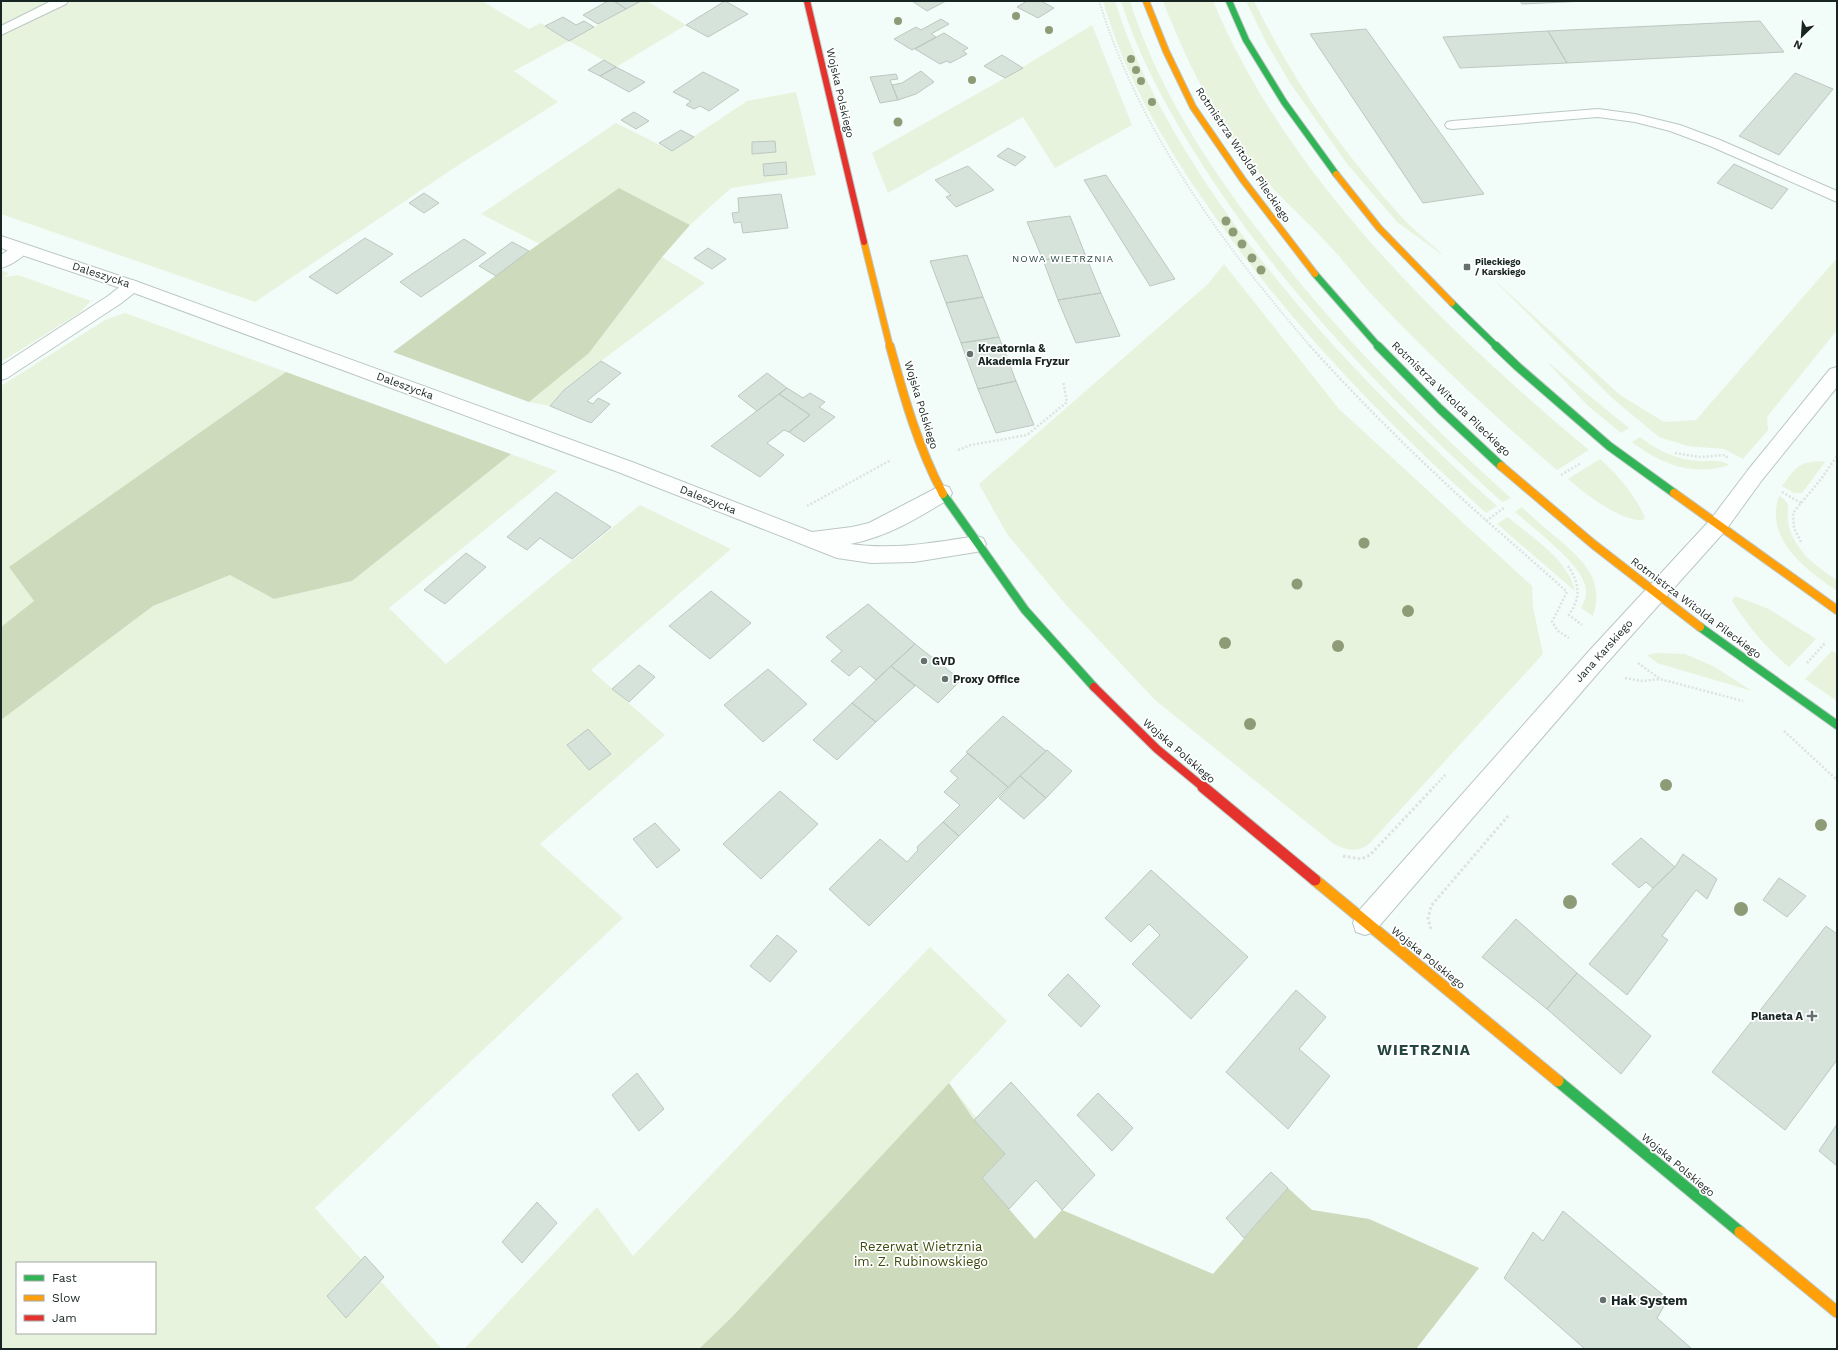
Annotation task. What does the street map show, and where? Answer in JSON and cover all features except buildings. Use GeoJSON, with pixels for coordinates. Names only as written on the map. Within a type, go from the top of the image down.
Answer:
{"type":"FeatureCollection","features":[{"type":"Feature","properties":{"kind":"main road","name":"Wojska Polskiego"},"geometry":{"type":"LineString","coordinates":[[807,1],[886,331],[912,426],[925,458],[942,493],[976,544],[1040,628],[1122,717],[1156,749],[1837,1312]]}},
{"type":"Feature","properties":{"kind":"main road","name":"Rotmistrza Witolda Pileckiego"},"geometry":{"type":"LineString","coordinates":[[1146,1],[1152,18],[1190,101],[1263,209],[1299,256],[1370,337],[1468,435],[1532,493],[1656,594],[1783,688],[1837,725]]}},
{"type":"Feature","properties":{"kind":"main road"},"geometry":{"type":"LineString","coordinates":[[1229,1],[1246,40],[1284,102],[1324,160],[1379,228],[1437,288],[1518,367],[1610,446],[1837,610]]}},
{"type":"Feature","properties":{"kind":"street","name":"Daleszycka"},"geometry":{"type":"LineString","coordinates":[[1,242],[132,286],[625,468],[837,550],[871,555],[914,554],[976,544]]}},
{"type":"Feature","properties":{"kind":"street","name":"Jana Karskiego"},"geometry":{"type":"LineString","coordinates":[[1365,923],[1592,664],[1718,525],[1755,475],[1837,374]]}},
{"type":"Feature","properties":{"kind":"street","name":"Daleszycka"},"geometry":{"type":"LineString","coordinates":[[806,539],[853,535],[859,533],[893,521],[942,493]]}},
{"type":"Feature","properties":{"kind":"lane"},"geometry":{"type":"LineString","coordinates":[[1,31],[61,1]]}},
{"type":"Feature","properties":{"kind":"lane"},"geometry":{"type":"LineString","coordinates":[[1452,125],[1598,113],[1635,118],[1675,128],[1715,143],[1837,197]]}},
{"type":"Feature","properties":{"kind":"lane"},"geometry":{"type":"LineString","coordinates":[[1,263],[21,249]]}},
{"type":"Feature","properties":{"kind":"lane"},"geometry":{"type":"LineString","coordinates":[[1,374],[114,300],[132,286]]}},
{"type":"Feature","properties":{"kind":"path"},"geometry":{"type":"LineString","coordinates":[[1098,1],[1116,52],[1152,127],[1209,217],[1246,268],[1289,322],[1342,380],[1405,445],[1486,521],[1544,570],[1567,592],[1566,598],[1552,622],[1558,631],[1571,640]]}},
{"type":"Feature","properties":{"kind":"path"},"geometry":{"type":"LineString","coordinates":[[952,452],[971,445],[1027,435],[1067,402],[1063,381]]}},
{"type":"Feature","properties":{"kind":"path"},"geometry":{"type":"LineString","coordinates":[[1669,452],[1702,458],[1725,456],[1731,460]]}},
{"type":"Feature","properties":{"kind":"path"},"geometry":{"type":"LineString","coordinates":[[1802,544],[1792,520],[1793,513],[1821,479],[1837,456]]}},
{"type":"Feature","properties":{"kind":"path"},"geometry":{"type":"LineString","coordinates":[[805,507],[896,457]]}},
{"type":"Feature","properties":{"kind":"path"},"geometry":{"type":"LineString","coordinates":[[1560,476],[1585,461]]}},
{"type":"Feature","properties":{"kind":"path"},"geometry":{"type":"LineString","coordinates":[[1779,490],[1801,502]]}},
{"type":"Feature","properties":{"kind":"path"},"geometry":{"type":"LineString","coordinates":[[1486,521],[1504,508],[1510,513]]}},
{"type":"Feature","properties":{"kind":"path"},"geometry":{"type":"LineString","coordinates":[[1567,564],[1575,574],[1579,586],[1579,601],[1569,616],[1588,629]]}},
{"type":"Feature","properties":{"kind":"path"},"geometry":{"type":"LineString","coordinates":[[1805,665],[1825,643]]}},
{"type":"Feature","properties":{"kind":"path"},"geometry":{"type":"LineString","coordinates":[[1632,658],[1660,679],[1750,703]]}},
{"type":"Feature","properties":{"kind":"path"},"geometry":{"type":"LineString","coordinates":[[1624,678],[1642,682],[1660,679]]}},
{"type":"Feature","properties":{"kind":"path"},"geometry":{"type":"LineString","coordinates":[[1784,730],[1837,780]]}},
{"type":"Feature","properties":{"kind":"path"},"geometry":{"type":"LineString","coordinates":[[1337,853],[1353,859],[1361,859],[1370,855],[1447,773]]}},
{"type":"Feature","properties":{"kind":"path"},"geometry":{"type":"LineString","coordinates":[[1433,933],[1428,919],[1431,906],[1511,813]]}},
{"type":"Feature","properties":{"kind":"green space"},"geometry":{"type":"Polygon","coordinates":[[[1,1],[54,1],[1,28],[1,1]]]}},
{"type":"Feature","properties":{"kind":"green space"},"geometry":{"type":"Polygon","coordinates":[[[68,1],[482,1],[529,29],[541,23],[569,41],[514,71],[558,102],[454,168],[255,302],[1,214],[1,34],[68,1]]]}},
{"type":"Feature","properties":{"kind":"green space"},"geometry":{"type":"Polygon","coordinates":[[[641,1],[647,1],[686,25],[616,67],[569,41],[641,1]]]}},
{"type":"Feature","properties":{"kind":"green space"},"geometry":{"type":"Polygon","coordinates":[[[1103,1],[1115,1],[1121,21],[1137,60],[1165,116],[1218,202],[1253,249],[1290,295],[1369,383],[1453,466],[1497,506],[1486,513],[1407,439],[1332,362],[1262,280],[1229,237],[1169,147],[1131,76],[1111,27],[1103,1]]]}},
{"type":"Feature","properties":{"kind":"green space"},"geometry":{"type":"Polygon","coordinates":[[[1121,1],[1130,1],[1141,32],[1168,92],[1201,149],[1238,204],[1287,267],[1316,302],[1410,403],[1511,498],[1502,502],[1417,422],[1336,338],[1261,249],[1227,202],[1173,117],[1144,60],[1121,1]]]}},
{"type":"Feature","properties":{"kind":"green space"},"geometry":{"type":"Polygon","coordinates":[[[1163,1],[1213,1],[1244,66],[1282,129],[1326,189],[1374,246],[1425,301],[1534,403],[1589,450],[1557,470],[1464,387],[1376,299],[1327,243],[1262,177],[1240,149],[1226,129],[1202,88],[1163,1]]]}},
{"type":"Feature","properties":{"kind":"green space"},"geometry":{"type":"Polygon","coordinates":[[[1246,1],[1254,1],[1301,86],[1357,165],[1404,219],[1442,254],[1397,222],[1348,165],[1290,83],[1267,44],[1246,1]]]}},
{"type":"Feature","properties":{"kind":"green space"},"geometry":{"type":"Polygon","coordinates":[[[1092,25],[1132,125],[1055,168],[1023,117],[888,193],[872,153],[1005,78],[1092,25]]]}},
{"type":"Feature","properties":{"kind":"green space"},"geometry":{"type":"Polygon","coordinates":[[[796,92],[816,175],[731,188],[690,225],[619,188],[540,244],[481,214],[616,123],[672,151],[747,101],[796,92]]]}},
{"type":"Feature","properties":{"kind":"green space"},"geometry":{"type":"Polygon","coordinates":[[[619,188],[690,225],[662,257],[589,353],[529,402],[393,352],[529,251],[619,188]]]}},
{"type":"Feature","properties":{"kind":"green space"},"geometry":{"type":"Polygon","coordinates":[[[662,257],[705,283],[564,390],[550,406],[529,402],[589,353],[662,257]]]}},
{"type":"Feature","properties":{"kind":"green space"},"geometry":{"type":"Polygon","coordinates":[[[1837,258],[1837,330],[1767,417],[1768,430],[1743,459],[1724,449],[1688,446],[1659,437],[1612,398],[1490,276],[1620,395],[1664,422],[1696,420],[1837,258]]]}},
{"type":"Feature","properties":{"kind":"green space"},"geometry":{"type":"Polygon","coordinates":[[[1224,264],[1339,409],[1532,586],[1533,607],[1543,654],[1369,844],[1356,850],[1335,845],[1155,700],[1067,606],[1007,534],[979,484],[1208,284],[1224,264]]]}},
{"type":"Feature","properties":{"kind":"green space"},"geometry":{"type":"Polygon","coordinates":[[[1,270],[9,273],[4,277],[18,275],[91,301],[78,314],[1,362],[1,270]]]}},
{"type":"Feature","properties":{"kind":"green space"},"geometry":{"type":"Polygon","coordinates":[[[125,313],[286,372],[10,567],[34,601],[1,627],[1,386],[105,320],[125,313]]]}},
{"type":"Feature","properties":{"kind":"green space"},"geometry":{"type":"Polygon","coordinates":[[[1548,363],[1629,428],[1621,433],[1587,405],[1548,363]]]}},
{"type":"Feature","properties":{"kind":"green space"},"geometry":{"type":"Polygon","coordinates":[[[286,372],[511,454],[352,581],[274,599],[230,575],[153,606],[1,720],[1,627],[34,601],[9,567],[286,372]]]}},
{"type":"Feature","properties":{"kind":"green space"},"geometry":{"type":"Polygon","coordinates":[[[1640,437],[1660,450],[1675,456],[1698,461],[1719,461],[1729,465],[1703,470],[1678,466],[1654,457],[1632,442],[1640,437]]]}},
{"type":"Feature","properties":{"kind":"green space"},"geometry":{"type":"Polygon","coordinates":[[[511,454],[557,471],[389,608],[446,664],[640,505],[731,549],[591,670],[665,735],[540,844],[623,918],[315,1208],[442,1349],[1,1349],[1,720],[153,606],[230,575],[274,599],[352,581],[511,454]]]}},
{"type":"Feature","properties":{"kind":"green space"},"geometry":{"type":"Polygon","coordinates":[[[1600,459],[1614,472],[1631,493],[1645,517],[1643,520],[1624,516],[1603,506],[1568,479],[1600,459]]]}},
{"type":"Feature","properties":{"kind":"green space"},"geometry":{"type":"Polygon","coordinates":[[[1819,461],[1825,462],[1802,493],[1794,493],[1782,486],[1790,475],[1801,465],[1819,461]]]}},
{"type":"Feature","properties":{"kind":"green space"},"geometry":{"type":"Polygon","coordinates":[[[1779,496],[1786,501],[1788,506],[1789,526],[1796,543],[1814,564],[1837,580],[1837,591],[1801,563],[1791,552],[1783,539],[1777,526],[1776,512],[1779,496]]]}},
{"type":"Feature","properties":{"kind":"green space"},"geometry":{"type":"Polygon","coordinates":[[[1522,507],[1567,546],[1583,563],[1589,572],[1594,581],[1596,592],[1596,603],[1593,616],[1581,608],[1585,600],[1586,591],[1581,576],[1565,556],[1515,512],[1522,507]]]}},
{"type":"Feature","properties":{"kind":"green space"},"geometry":{"type":"Polygon","coordinates":[[[1508,517],[1538,541],[1557,559],[1565,569],[1575,591],[1497,524],[1508,517]]]}},
{"type":"Feature","properties":{"kind":"green space"},"geometry":{"type":"Polygon","coordinates":[[[1735,596],[1769,609],[1816,639],[1789,667],[1765,644],[1744,619],[1732,601],[1735,596]]]}},
{"type":"Feature","properties":{"kind":"green space"},"geometry":{"type":"Polygon","coordinates":[[[1832,651],[1837,654],[1837,701],[1805,679],[1832,651]]]}},
{"type":"Feature","properties":{"kind":"green space"},"geometry":{"type":"Polygon","coordinates":[[[1657,653],[1685,654],[1715,667],[1752,691],[1657,663],[1647,655],[1657,653]]]}},
{"type":"Feature","properties":{"kind":"green space"},"geometry":{"type":"Polygon","coordinates":[[[930,947],[1007,1021],[949,1083],[1005,1154],[982,1178],[1035,1239],[1062,1210],[1213,1274],[1288,1188],[1312,1210],[1369,1219],[1479,1268],[1416,1349],[464,1349],[597,1207],[633,1256],[930,947]]]}},
{"type":"Feature","properties":{"kind":"green space","name":"Rezerwat Wietrznia im. Z. Rubinowskiego"},"geometry":{"type":"Polygon","coordinates":[[[949,1083],[974,1120],[1005,1154],[982,1178],[1035,1239],[1062,1210],[1213,1274],[1288,1188],[1312,1210],[1369,1219],[1479,1268],[1416,1349],[699,1349],[732,1317],[949,1083]]]}},
{"type":"Feature","properties":{"kind":"traffic: fast"},"geometry":{"type":"LineString","coordinates":[[1229,1],[1246,40],[1284,102],[1336,174]]}},
{"type":"Feature","properties":{"kind":"traffic: fast"},"geometry":{"type":"LineString","coordinates":[[1315,274],[1369,336],[1440,409],[1501,466]]}},
{"type":"Feature","properties":{"kind":"traffic: fast"},"geometry":{"type":"LineString","coordinates":[[1452,303],[1518,367],[1609,446],[1674,493]]}},
{"type":"Feature","properties":{"kind":"traffic: fast"},"geometry":{"type":"LineString","coordinates":[[943,494],[1025,610],[1094,687]]}},
{"type":"Feature","properties":{"kind":"traffic: fast"},"geometry":{"type":"LineString","coordinates":[[1700,627],[1837,725]]}},
{"type":"Feature","properties":{"kind":"traffic: fast"},"geometry":{"type":"LineString","coordinates":[[1558,1081],[1740,1232]]}},
{"type":"Feature","properties":{"kind":"traffic: slow"},"geometry":{"type":"LineString","coordinates":[[1146,1],[1166,51],[1193,107],[1243,180],[1315,274]]}},
{"type":"Feature","properties":{"kind":"traffic: slow"},"geometry":{"type":"LineString","coordinates":[[1336,174],[1379,228],[1452,303]]}},
{"type":"Feature","properties":{"kind":"traffic: slow"},"geometry":{"type":"LineString","coordinates":[[864,242],[883,320],[910,415],[921,447],[943,494]]}},
{"type":"Feature","properties":{"kind":"traffic: slow"},"geometry":{"type":"LineString","coordinates":[[1501,466],[1593,544],[1700,627]]}},
{"type":"Feature","properties":{"kind":"traffic: slow"},"geometry":{"type":"LineString","coordinates":[[1674,493],[1837,610]]}},
{"type":"Feature","properties":{"kind":"traffic: slow"},"geometry":{"type":"LineString","coordinates":[[1315,880],[1558,1081]]}},
{"type":"Feature","properties":{"kind":"traffic: slow"},"geometry":{"type":"LineString","coordinates":[[1740,1232],[1837,1312]]}},
{"type":"Feature","properties":{"kind":"traffic: jam"},"geometry":{"type":"LineString","coordinates":[[807,1],[864,242]]}},
{"type":"Feature","properties":{"kind":"traffic: jam"},"geometry":{"type":"LineString","coordinates":[[1094,687],[1157,749],[1315,880]]}},
{"type":"Feature","properties":{"kind":"place","name":"Pileckiego / Karskiego"},"geometry":{"type":"Point","coordinates":[1467,267]}},
{"type":"Feature","properties":{"kind":"place","name":"Kreatornia & Akademia Fryzur"},"geometry":{"type":"Point","coordinates":[970,354]}},
{"type":"Feature","properties":{"kind":"place","name":"GVD"},"geometry":{"type":"Point","coordinates":[924,661]}},
{"type":"Feature","properties":{"kind":"place","name":"Proxy Office"},"geometry":{"type":"Point","coordinates":[945,679]}},
{"type":"Feature","properties":{"kind":"place","name":"Planeta A"},"geometry":{"type":"Point","coordinates":[1812,1016]}},
{"type":"Feature","properties":{"kind":"place","name":"Hak System"},"geometry":{"type":"Point","coordinates":[1603,1300]}},
{"type":"Feature","properties":{"kind":"district","name":"NOWA WIETRZNIA"},"geometry":{"type":"Point","coordinates":[1063,258]}},
{"type":"Feature","properties":{"kind":"district","name":"WIETRZNIA"},"geometry":{"type":"Point","coordinates":[1424,1050]}}]}
